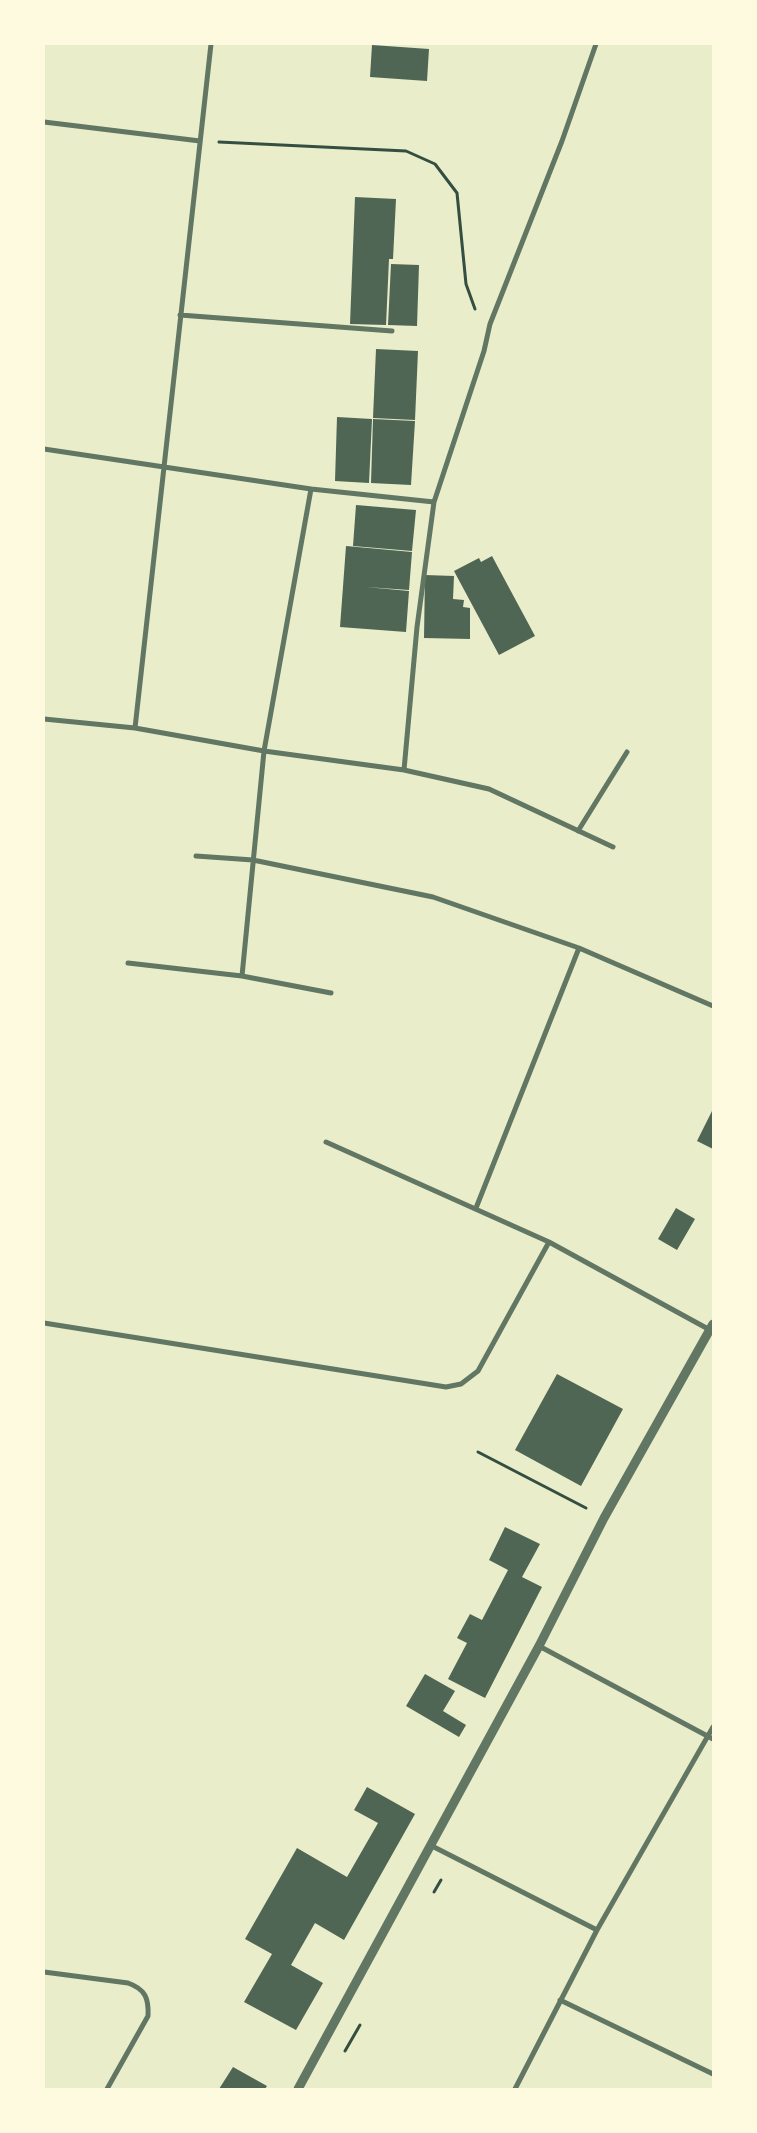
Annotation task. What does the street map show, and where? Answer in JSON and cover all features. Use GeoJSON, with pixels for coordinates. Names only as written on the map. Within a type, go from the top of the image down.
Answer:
{"type":"FeatureCollection","features":[{"type":"Feature","properties":{"kind":"street"},"geometry":{"type":"LineString","coordinates":[[135,728],[211,44]]}},
{"type":"Feature","properties":{"kind":"street"},"geometry":{"type":"LineString","coordinates":[[404,770],[417,627],[434,502],[484,350],[490,324],[562,141],[596,44]]}},
{"type":"Feature","properties":{"kind":"street"},"geometry":{"type":"LineString","coordinates":[[44,122],[200,141]]}},
{"type":"Feature","properties":{"kind":"street"},"geometry":{"type":"LineString","coordinates":[[180,315],[392,331]]}},
{"type":"Feature","properties":{"kind":"street"},"geometry":{"type":"LineString","coordinates":[[44,449],[312,489],[434,502]]}},
{"type":"Feature","properties":{"kind":"street"},"geometry":{"type":"LineString","coordinates":[[242,976],[264,751],[312,489]]}},
{"type":"Feature","properties":{"kind":"street"},"geometry":{"type":"LineString","coordinates":[[44,719],[135,728],[264,751],[404,770],[488,788],[613,847]]}},
{"type":"Feature","properties":{"kind":"street"},"geometry":{"type":"LineString","coordinates":[[578,831],[627,752]]}},
{"type":"Feature","properties":{"kind":"street"},"geometry":{"type":"LineString","coordinates":[[196,856],[253,860],[432,897],[579,948],[713,1006]]}},
{"type":"Feature","properties":{"kind":"street"},"geometry":{"type":"LineString","coordinates":[[476,1208],[579,948]]}},
{"type":"Feature","properties":{"kind":"street"},"geometry":{"type":"LineString","coordinates":[[128,963],[242,976],[331,993]]}},
{"type":"Feature","properties":{"kind":"street"},"geometry":{"type":"LineString","coordinates":[[298,2089],[539,1646],[604,1518],[711,1327],[549,1242],[326,1142]]}},
{"type":"Feature","properties":{"kind":"street"},"geometry":{"type":"LineString","coordinates":[[44,1323],[446,1387],[460,1384],[478,1371],[549,1242]]}},
{"type":"Feature","properties":{"kind":"street"},"geometry":{"type":"LineString","coordinates":[[539,1646],[711,1738]]}},
{"type":"Feature","properties":{"kind":"street"},"geometry":{"type":"LineString","coordinates":[[515,2089],[598,1930],[711,1738],[713,1727]]}},
{"type":"Feature","properties":{"kind":"street"},"geometry":{"type":"LineString","coordinates":[[430,1845],[598,1930]]}},
{"type":"Feature","properties":{"kind":"street"},"geometry":{"type":"LineString","coordinates":[[44,1972],[128,1983],[138,1986],[145,1993],[149,2003],[148,2016],[107,2089]]}},
{"type":"Feature","properties":{"kind":"street"},"geometry":{"type":"LineString","coordinates":[[560,2000],[713,2074]]}},
{"type":"Feature","properties":{"kind":"path"},"geometry":{"type":"LineString","coordinates":[[200,141],[406,151],[435,164],[457,193],[466,284],[475,308],[490,324]]}},
{"type":"Feature","properties":{"kind":"path"},"geometry":{"type":"LineString","coordinates":[[478,1452],[604,1518]]}},
{"type":"Feature","properties":{"kind":"path"},"geometry":{"type":"LineString","coordinates":[[434,1892],[441,1880]]}},
{"type":"Feature","properties":{"kind":"building"},"geometry":{"type":"Polygon","coordinates":[[[372,45],[429,49],[427,81],[370,77],[372,45]]]}},
{"type":"Feature","properties":{"kind":"building"},"geometry":{"type":"Polygon","coordinates":[[[355,197],[396,199],[393,259],[389,259],[386,325],[350,324],[355,197]]]}},
{"type":"Feature","properties":{"kind":"building"},"geometry":{"type":"Polygon","coordinates":[[[391,264],[419,265],[417,326],[388,325],[391,264]]]}},
{"type":"Feature","properties":{"kind":"building"},"geometry":{"type":"Polygon","coordinates":[[[376,349],[418,351],[415,420],[373,418],[376,349]]]}},
{"type":"Feature","properties":{"kind":"building"},"geometry":{"type":"Polygon","coordinates":[[[337,417],[372,419],[369,483],[335,481],[337,417]]]}},
{"type":"Feature","properties":{"kind":"building"},"geometry":{"type":"Polygon","coordinates":[[[373,419],[415,421],[411,485],[371,483],[373,419]]]}},
{"type":"Feature","properties":{"kind":"building"},"geometry":{"type":"Polygon","coordinates":[[[356,505],[416,510],[412,551],[353,546],[356,505]]]}},
{"type":"Feature","properties":{"kind":"building"},"geometry":{"type":"Polygon","coordinates":[[[346,546],[412,552],[409,590],[366,587],[409,591],[406,632],[340,627],[346,546]]]}},
{"type":"Feature","properties":{"kind":"building"},"geometry":{"type":"Polygon","coordinates":[[[492,556],[535,636],[499,655],[454,571],[479,558],[481,562],[492,556]]]}},
{"type":"Feature","properties":{"kind":"building"},"geometry":{"type":"Polygon","coordinates":[[[425,575],[454,576],[453,599],[464,600],[463,607],[470,608],[470,639],[424,638],[425,575]]]}},
{"type":"Feature","properties":{"kind":"building"},"geometry":{"type":"Polygon","coordinates":[[[713,1112],[713,1149],[697,1141],[713,1112]]]}},
{"type":"Feature","properties":{"kind":"building"},"geometry":{"type":"Polygon","coordinates":[[[676,1208],[695,1219],[677,1250],[658,1239],[676,1208]]]}},
{"type":"Feature","properties":{"kind":"building"},"geometry":{"type":"Polygon","coordinates":[[[557,1374],[623,1409],[581,1486],[515,1450],[557,1374]]]}},
{"type":"Feature","properties":{"kind":"building"},"geometry":{"type":"Polygon","coordinates":[[[505,1527],[540,1544],[522,1577],[542,1587],[485,1698],[448,1679],[467,1643],[457,1638],[470,1614],[482,1620],[508,1570],[489,1560],[505,1527]]]}},
{"type":"Feature","properties":{"kind":"building"},"geometry":{"type":"Polygon","coordinates":[[[425,1674],[455,1691],[443,1711],[466,1725],[459,1737],[406,1706],[425,1674]]]}},
{"type":"Feature","properties":{"kind":"building"},"geometry":{"type":"Polygon","coordinates":[[[367,1787],[415,1814],[344,1940],[315,1923],[291,1965],[323,1983],[296,2030],[244,2002],[272,1954],[245,1939],[297,1848],[347,1877],[378,1823],[354,1810],[367,1787]]]}},
{"type":"Feature","properties":{"kind":"building"},"geometry":{"type":"Polygon","coordinates":[[[233,2067],[267,2086],[265,2089],[219,2089],[233,2067]]]}}]}
